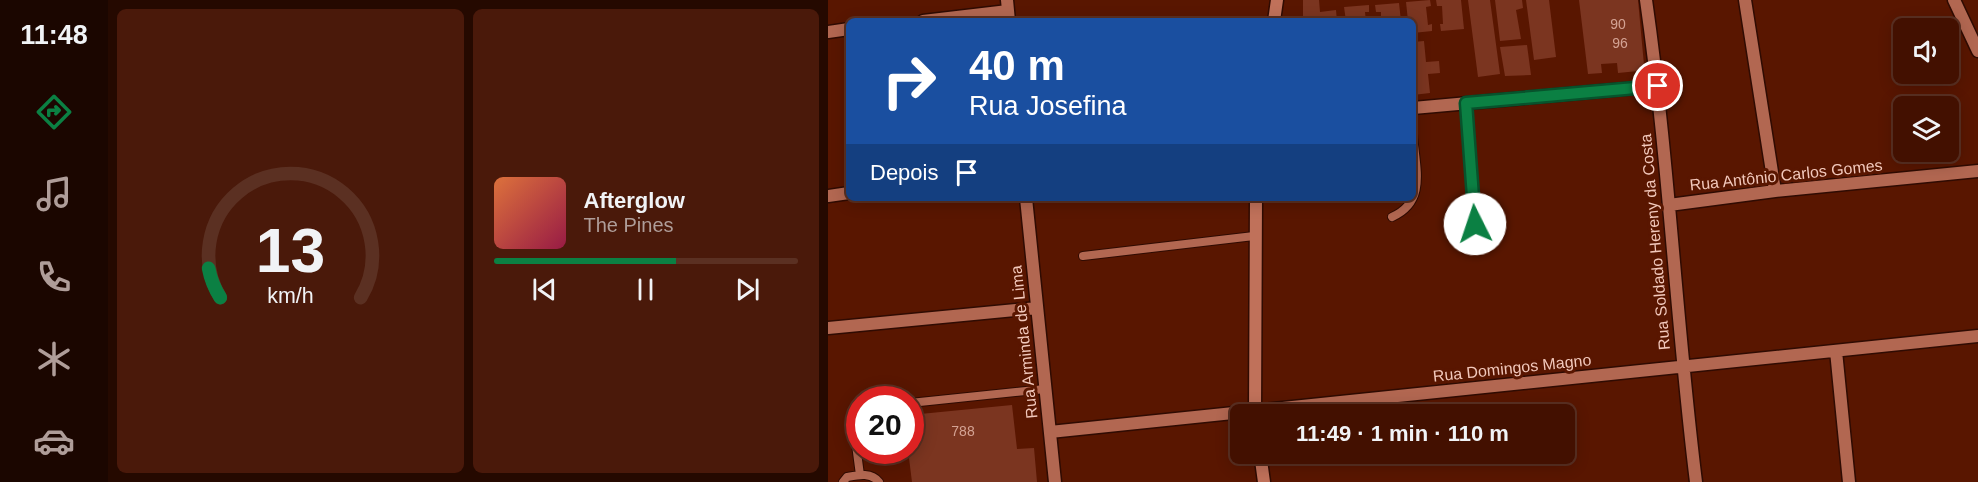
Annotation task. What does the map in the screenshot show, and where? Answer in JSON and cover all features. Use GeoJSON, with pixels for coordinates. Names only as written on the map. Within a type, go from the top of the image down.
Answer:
{"type":"FeatureCollection","features":[{"type":"Feature","properties":{"kind":"main road"},"geometry":{"type":"LineString","coordinates":[[1274,18],[1277,0]]}},
{"type":"Feature","properties":{"kind":"main road"},"geometry":{"type":"LineString","coordinates":[[1255,404],[1256,201]]}},
{"type":"Feature","properties":{"kind":"main road"},"geometry":{"type":"LineString","coordinates":[[1262,464],[1264,482]]}},
{"type":"Feature","properties":{"kind":"street","name":"Rua Soldado Hereny da Costa"},"geometry":{"type":"LineString","coordinates":[[1646,0],[1658,86],[1681,367],[1696,482]]}},
{"type":"Feature","properties":{"kind":"street"},"geometry":{"type":"LineString","coordinates":[[1745,0],[1775,191]]}},
{"type":"Feature","properties":{"kind":"street"},"geometry":{"type":"LineString","coordinates":[[1954,0],[1978,51]]}},
{"type":"Feature","properties":{"kind":"street"},"geometry":{"type":"LineString","coordinates":[[948,18],[1008,11]]}},
{"type":"Feature","properties":{"kind":"street"},"geometry":{"type":"LineString","coordinates":[[828,32],[846,30]]}},
{"type":"Feature","properties":{"kind":"street"},"geometry":{"type":"LineString","coordinates":[[1416,108],[1658,86]]}},
{"type":"Feature","properties":{"kind":"street","name":"Rua Antônio Carlos Gomes"},"geometry":{"type":"LineString","coordinates":[[1669,205],[1775,191],[1978,171]]}},
{"type":"Feature","properties":{"kind":"street"},"geometry":{"type":"LineString","coordinates":[[828,196],[846,193]]}},
{"type":"Feature","properties":{"kind":"street","name":"Rua Arminda de Lima"},"geometry":{"type":"LineString","coordinates":[[1026,201],[1055,482]]}},
{"type":"Feature","properties":{"kind":"street"},"geometry":{"type":"LineString","coordinates":[[828,328],[1037,308]]}},
{"type":"Feature","properties":{"kind":"street","name":"Rua Domingos Magno"},"geometry":{"type":"LineString","coordinates":[[1338,404],[1978,336]]}},
{"type":"Feature","properties":{"kind":"street"},"geometry":{"type":"LineString","coordinates":[[1836,351],[1849,482]]}},
{"type":"Feature","properties":{"kind":"street","name":"Rua Domingos Magno"},"geometry":{"type":"LineString","coordinates":[[1050,432],[1230,415]]}},
{"type":"Feature","properties":{"kind":"lane"},"geometry":{"type":"LineString","coordinates":[[1466,103],[1475,224]]}},
{"type":"Feature","properties":{"kind":"lane"},"geometry":{"type":"LineString","coordinates":[[1392,217],[1412,201]]}},
{"type":"Feature","properties":{"kind":"lane"},"geometry":{"type":"LineString","coordinates":[[1083,256],[1254,236]]}},
{"type":"Feature","properties":{"kind":"lane"},"geometry":{"type":"LineString","coordinates":[[924,402],[1045,389]]}},
{"type":"Feature","properties":{"kind":"lane"},"geometry":{"type":"LineString","coordinates":[[859,464],[860,475]]}},
{"type":"Feature","properties":{"kind":"lane"},"geometry":{"type":"LineString","coordinates":[[843,482],[847,477],[860,475],[871,475],[879,482]]}},
{"type":"Feature","properties":{"kind":"building"},"geometry":{"type":"Polygon","coordinates":[[[1303,0],[1319,0],[1320,12],[1336,10],[1337,18],[1303,18],[1303,0]]]}},
{"type":"Feature","properties":{"kind":"building"},"geometry":{"type":"Polygon","coordinates":[[[1430,0],[1431,6],[1426,7],[1428,25],[1432,24],[1432,31],[1416,33],[1416,18],[1408,18],[1406,2],[1430,0]]]}},
{"type":"Feature","properties":{"kind":"building"},"geometry":{"type":"Polygon","coordinates":[[[1436,0],[1461,0],[1464,29],[1441,31],[1442,6],[1437,6],[1436,0]]]}},
{"type":"Feature","properties":{"kind":"building"},"geometry":{"type":"Polygon","coordinates":[[[1468,0],[1490,0],[1500,74],[1478,77],[1468,0]]]}},
{"type":"Feature","properties":{"kind":"building"},"geometry":{"type":"Polygon","coordinates":[[[1495,0],[1522,0],[1523,8],[1516,10],[1521,39],[1500,41],[1495,0]]]}},
{"type":"Feature","properties":{"kind":"building"},"geometry":{"type":"Polygon","coordinates":[[[1526,0],[1549,0],[1556,57],[1534,60],[1526,0]]]}},
{"type":"Feature","properties":{"kind":"building"},"geometry":{"type":"Polygon","coordinates":[[[1579,0],[1638,0],[1644,65],[1638,71],[1618,73],[1617,63],[1601,64],[1602,73],[1588,74],[1579,0]]]}},
{"type":"Feature","properties":{"kind":"building"},"geometry":{"type":"Polygon","coordinates":[[[1399,3],[1401,18],[1381,18],[1381,12],[1376,12],[1375,5],[1399,3]]]}},
{"type":"Feature","properties":{"kind":"building"},"geometry":{"type":"Polygon","coordinates":[[[1369,5],[1369,12],[1365,12],[1366,18],[1346,18],[1344,7],[1369,5]]]}},
{"type":"Feature","properties":{"kind":"building"},"geometry":{"type":"Polygon","coordinates":[[[1424,41],[1426,62],[1439,61],[1440,73],[1428,74],[1430,93],[1416,95],[1416,42],[1424,41]]]}},
{"type":"Feature","properties":{"kind":"building"},"geometry":{"type":"Polygon","coordinates":[[[1527,45],[1531,75],[1505,76],[1500,47],[1527,45]]]}},
{"type":"Feature","properties":{"kind":"building"},"geometry":{"type":"Polygon","coordinates":[[[1012,405],[1017,449],[1034,448],[1037,482],[912,482],[910,464],[924,464],[924,414],[1012,405]]]}},
{"type":"Feature","properties":{"kind":"route"},"geometry":{"type":"LineString","coordinates":[[1475,224],[1466,103],[1658,86]]}}]}
